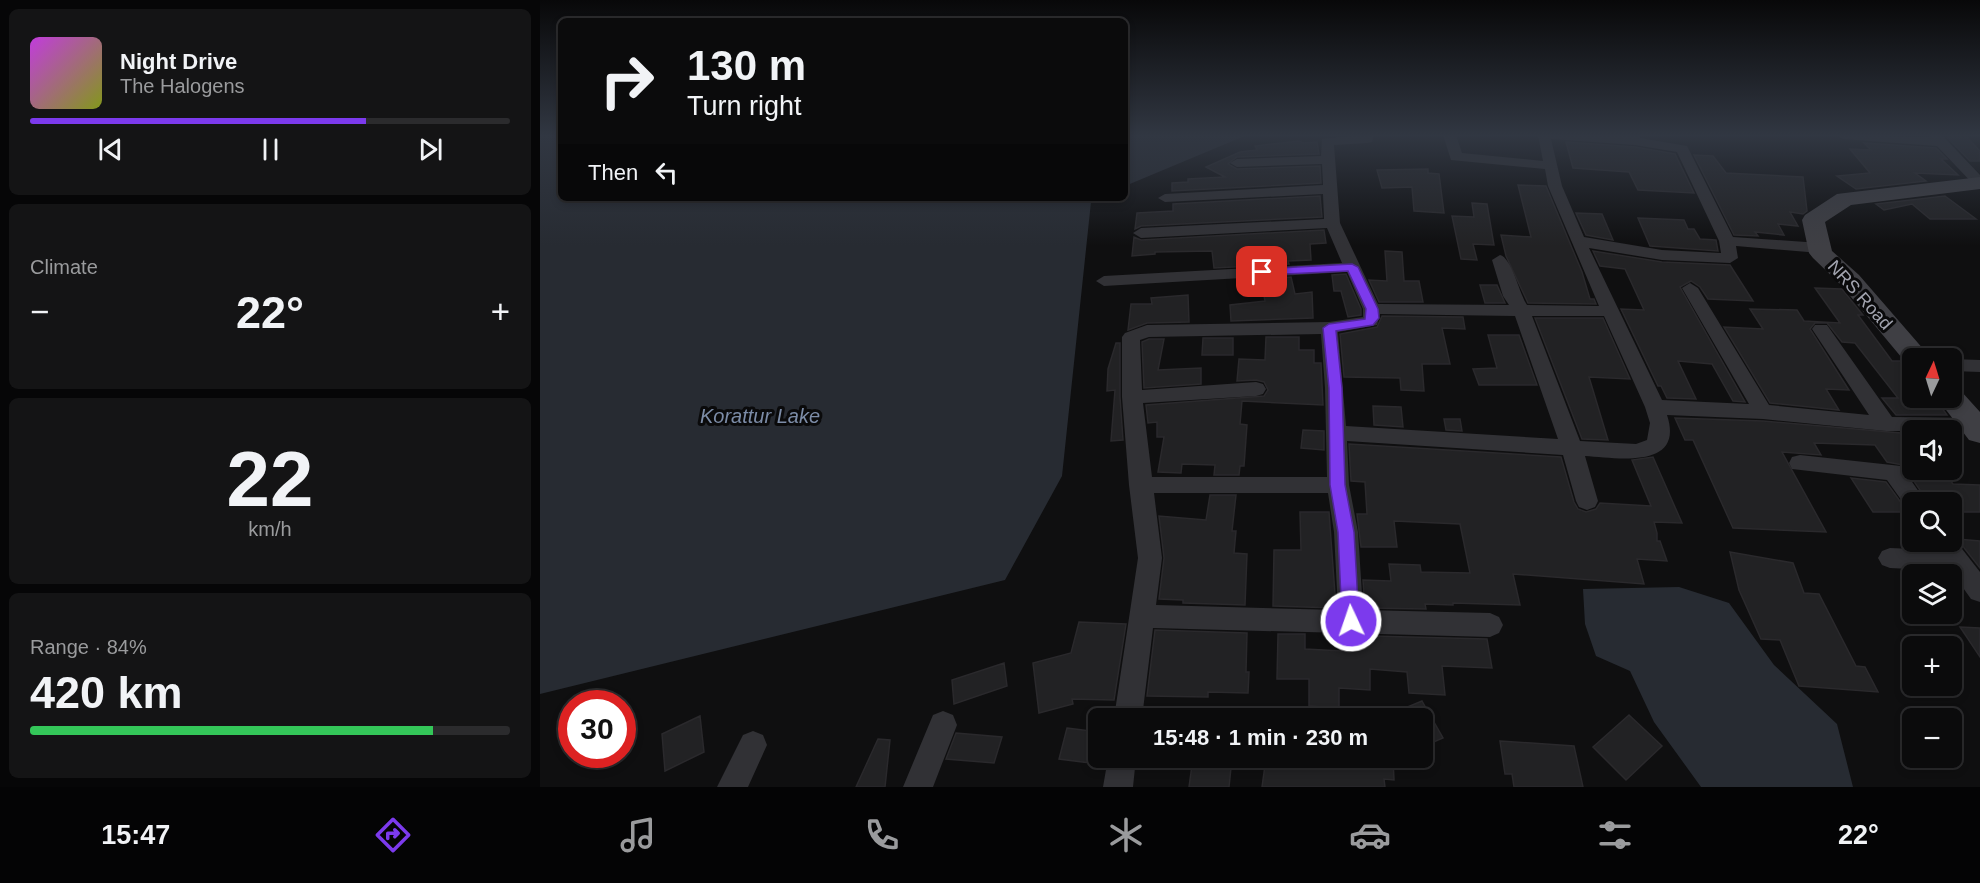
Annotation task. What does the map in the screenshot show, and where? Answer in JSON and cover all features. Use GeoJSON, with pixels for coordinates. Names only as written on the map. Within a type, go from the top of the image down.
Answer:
{"type":"FeatureCollection","features":[{"type":"Feature","properties":{"kind":"street"},"geometry":{"type":"LineString","coordinates":[[1129,708],[1150,558],[1140,485],[1132,397],[1131,337],[1154,331],[1329,328],[1368,322],[1372,318],[1372,309],[1332,223],[1328,172]]}},
{"type":"Feature","properties":{"kind":"street"},"geometry":{"type":"LineString","coordinates":[[1336,433],[1638,452],[1658,444],[1660,423],[1655,407],[1578,241],[1555,186],[1552,172]]}},
{"type":"Feature","properties":{"kind":"street"},"geometry":{"type":"LineString","coordinates":[[1578,241],[1662,255],[1730,258],[1727,242],[1693,172]]}},
{"type":"Feature","properties":{"kind":"street"},"geometry":{"type":"LineString","coordinates":[[1969,172],[1980,183]]}},
{"type":"Feature","properties":{"kind":"street","name":"NRS Road"},"geometry":{"type":"LineString","coordinates":[[1908,348],[1850,280],[1821,253],[1813,220],[1845,199],[1980,183]]}},
{"type":"Feature","properties":{"kind":"street"},"geometry":{"type":"LineString","coordinates":[[1166,198],[1329,189]]}},
{"type":"Feature","properties":{"kind":"street"},"geometry":{"type":"LineString","coordinates":[[1141,233],[1332,223]]}},
{"type":"Feature","properties":{"kind":"street"},"geometry":{"type":"LineString","coordinates":[[1727,242],[1820,248]]}},
{"type":"Feature","properties":{"kind":"street"},"geometry":{"type":"LineString","coordinates":[[1500,260],[1512,296],[1521,309],[1572,448],[1587,501]]}},
{"type":"Feature","properties":{"kind":"street"},"geometry":{"type":"LineString","coordinates":[[1104,280],[1352,267]]}},
{"type":"Feature","properties":{"kind":"street"},"geometry":{"type":"LineString","coordinates":[[1690,288],[1763,412]]}},
{"type":"Feature","properties":{"kind":"street"},"geometry":{"type":"LineString","coordinates":[[1372,309],[1611,311]]}},
{"type":"Feature","properties":{"kind":"street"},"geometry":{"type":"LineString","coordinates":[[1329,328],[1335,388],[1338,485],[1346,532],[1351,621]]}},
{"type":"Feature","properties":{"kind":"street"},"geometry":{"type":"LineString","coordinates":[[1821,329],[1886,424]]}},
{"type":"Feature","properties":{"kind":"street"},"geometry":{"type":"LineString","coordinates":[[1962,365],[1980,366]]}},
{"type":"Feature","properties":{"kind":"street"},"geometry":{"type":"LineString","coordinates":[[1132,397],[1256,389]]}},
{"type":"Feature","properties":{"kind":"street"},"geometry":{"type":"LineString","coordinates":[[1655,407],[1763,412],[1886,424],[1977,428]]}},
{"type":"Feature","properties":{"kind":"street"},"geometry":{"type":"LineString","coordinates":[[1960,408],[1977,428]]}},
{"type":"Feature","properties":{"kind":"street"},"geometry":{"type":"LineString","coordinates":[[1800,463],[1893,472],[1908,492]]}},
{"type":"Feature","properties":{"kind":"street"},"geometry":{"type":"LineString","coordinates":[[1140,485],[1338,485]]}},
{"type":"Feature","properties":{"kind":"street"},"geometry":{"type":"LineString","coordinates":[[1890,558],[1941,552]]}},
{"type":"Feature","properties":{"kind":"street"},"geometry":{"type":"LineString","coordinates":[[1951,552],[1980,591]]}},
{"type":"Feature","properties":{"kind":"street"},"geometry":{"type":"LineString","coordinates":[[1143,616],[1490,625]]}},
{"type":"Feature","properties":{"kind":"street"},"geometry":{"type":"LineString","coordinates":[[918,787],[942,725]]}},
{"type":"Feature","properties":{"kind":"street"},"geometry":{"type":"LineString","coordinates":[[732,787],[753,745]]}},
{"type":"Feature","properties":{"kind":"street"},"geometry":{"type":"LineString","coordinates":[[1118,787],[1121,768]]}},
{"type":"Feature","properties":{"kind":"water","name":"Korattur Lake"},"geometry":{"type":"Polygon","coordinates":[[[540,172],[558,172],[558,201],[1093,201],[1091,202],[1062,476],[1005,580],[540,694],[540,172]]]}},
{"type":"Feature","properties":{"kind":"water"},"geometry":{"type":"Polygon","coordinates":[[[1128,172],[1159,172],[1128,185],[1128,172]]]}},
{"type":"Feature","properties":{"kind":"water"},"geometry":{"type":"Polygon","coordinates":[[[1679,587],[1729,603],[1774,665],[1837,724],[1853,787],[1701,787],[1654,722],[1630,671],[1596,656],[1585,624],[1583,589],[1679,587]]]}},
{"type":"Feature","properties":{"kind":"building"},"geometry":{"type":"Polygon","coordinates":[[[1215,172],[1320,172],[1321,183],[1172,191],[1172,183],[1188,182],[1188,179],[1225,177],[1215,172]]]}},
{"type":"Feature","properties":{"kind":"building"},"geometry":{"type":"Polygon","coordinates":[[[1377,172],[1428,172],[1439,174],[1444,213],[1414,211],[1412,187],[1382,188],[1377,172]]]}},
{"type":"Feature","properties":{"kind":"building"},"geometry":{"type":"Polygon","coordinates":[[[1625,172],[1684,172],[1694,193],[1638,190],[1629,172],[1625,172]]]}},
{"type":"Feature","properties":{"kind":"building"},"geometry":{"type":"Polygon","coordinates":[[[1702,172],[1803,177],[1807,211],[1803,214],[1790,212],[1798,226],[1778,224],[1784,235],[1755,232],[1758,236],[1734,235],[1702,172]]]}},
{"type":"Feature","properties":{"kind":"building"},"geometry":{"type":"Polygon","coordinates":[[[1955,172],[1958,175],[1915,173],[1926,181],[1856,189],[1837,176],[1870,173],[1955,172]]]}},
{"type":"Feature","properties":{"kind":"building"},"geometry":{"type":"Polygon","coordinates":[[[1518,185],[1546,186],[1582,272],[1590,299],[1594,299],[1596,304],[1528,303],[1506,256],[1501,235],[1531,237],[1518,185]]]}},
{"type":"Feature","properties":{"kind":"building"},"geometry":{"type":"Polygon","coordinates":[[[1320,196],[1322,217],[1141,226],[1135,229],[1137,213],[1173,211],[1173,204],[1320,196]]]}},
{"type":"Feature","properties":{"kind":"building"},"geometry":{"type":"Polygon","coordinates":[[[1945,196],[1976,219],[1930,219],[1912,204],[1884,210],[1876,204],[1945,196]]]}},
{"type":"Feature","properties":{"kind":"building"},"geometry":{"type":"Polygon","coordinates":[[[1472,203],[1487,204],[1494,245],[1473,244],[1477,260],[1461,259],[1452,216],[1474,217],[1472,203]]]}},
{"type":"Feature","properties":{"kind":"building"},"geometry":{"type":"Polygon","coordinates":[[[1576,213],[1602,214],[1613,240],[1586,235],[1576,213]]]}},
{"type":"Feature","properties":{"kind":"building"},"geometry":{"type":"Polygon","coordinates":[[[1638,218],[1684,220],[1688,229],[1694,229],[1700,239],[1716,240],[1718,251],[1650,246],[1638,218]]]}},
{"type":"Feature","properties":{"kind":"building"},"geometry":{"type":"Polygon","coordinates":[[[1324,230],[1326,243],[1310,244],[1311,260],[1288,261],[1289,264],[1214,268],[1212,251],[1155,252],[1155,254],[1132,256],[1134,237],[1141,240],[1324,230]]]}},
{"type":"Feature","properties":{"kind":"building"},"geometry":{"type":"Polygon","coordinates":[[[1385,251],[1402,252],[1404,281],[1419,281],[1423,302],[1379,302],[1369,280],[1387,281],[1385,251]]]}},
{"type":"Feature","properties":{"kind":"building"},"geometry":{"type":"Polygon","coordinates":[[[1593,251],[1662,262],[1730,265],[1753,301],[1708,299],[1700,287],[1691,281],[1680,287],[1745,402],[1733,401],[1712,364],[1678,361],[1696,399],[1667,398],[1661,386],[1658,386],[1621,309],[1644,310],[1625,269],[1600,266],[1593,251]]]}},
{"type":"Feature","properties":{"kind":"building"},"geometry":{"type":"Polygon","coordinates":[[[1346,274],[1361,309],[1361,315],[1348,317],[1341,291],[1334,291],[1332,275],[1346,274]]]}},
{"type":"Feature","properties":{"kind":"building"},"geometry":{"type":"Polygon","coordinates":[[[1291,277],[1295,294],[1312,292],[1313,318],[1231,321],[1230,305],[1265,301],[1261,279],[1291,277]]]}},
{"type":"Feature","properties":{"kind":"building"},"geometry":{"type":"Polygon","coordinates":[[[1480,285],[1497,285],[1505,303],[1485,303],[1480,285]]]}},
{"type":"Feature","properties":{"kind":"building"},"geometry":{"type":"Polygon","coordinates":[[[1815,288],[1842,289],[1863,315],[1858,315],[1892,361],[1900,361],[1902,364],[1902,408],[1942,408],[1947,415],[1896,415],[1882,398],[1898,398],[1855,343],[1842,342],[1827,323],[1815,323],[1810,329],[1849,390],[1826,389],[1839,410],[1770,403],[1724,327],[1763,329],[1750,309],[1797,310],[1804,321],[1840,323],[1815,288]]]}},
{"type":"Feature","properties":{"kind":"building"},"geometry":{"type":"Polygon","coordinates":[[[1188,295],[1189,322],[1147,323],[1128,330],[1131,304],[1152,304],[1151,298],[1188,295]]]}},
{"type":"Feature","properties":{"kind":"building"},"geometry":{"type":"Polygon","coordinates":[[[1382,316],[1463,317],[1465,329],[1442,328],[1450,364],[1422,364],[1424,391],[1401,390],[1400,378],[1344,377],[1340,334],[1377,327],[1382,316]]]}},
{"type":"Feature","properties":{"kind":"building"},"geometry":{"type":"Polygon","coordinates":[[[1535,318],[1603,318],[1630,379],[1589,377],[1608,440],[1582,439],[1535,318]]]}},
{"type":"Feature","properties":{"kind":"building"},"geometry":{"type":"Polygon","coordinates":[[[1488,335],[1519,335],[1537,385],[1479,385],[1473,369],[1497,368],[1488,335]]]}},
{"type":"Feature","properties":{"kind":"building"},"geometry":{"type":"Polygon","coordinates":[[[1266,337],[1299,337],[1299,350],[1314,350],[1314,363],[1321,363],[1323,405],[1242,401],[1240,424],[1247,425],[1244,466],[1240,466],[1239,475],[1214,475],[1215,465],[1182,464],[1181,473],[1158,472],[1164,437],[1157,437],[1157,422],[1148,423],[1146,405],[1264,396],[1268,390],[1264,382],[1237,381],[1239,359],[1265,360],[1266,337]]]}},
{"type":"Feature","properties":{"kind":"building"},"geometry":{"type":"Polygon","coordinates":[[[1203,338],[1233,338],[1233,355],[1202,355],[1203,338]]]}},
{"type":"Feature","properties":{"kind":"building"},"geometry":{"type":"Polygon","coordinates":[[[1149,339],[1164,339],[1158,370],[1201,368],[1201,384],[1144,388],[1142,342],[1149,339]]]}},
{"type":"Feature","properties":{"kind":"building"},"geometry":{"type":"Polygon","coordinates":[[[1116,343],[1120,343],[1123,440],[1111,441],[1115,390],[1107,391],[1108,369],[1116,343]]]}},
{"type":"Feature","properties":{"kind":"building"},"geometry":{"type":"Polygon","coordinates":[[[1373,406],[1401,407],[1403,427],[1374,425],[1373,406]]]}},
{"type":"Feature","properties":{"kind":"building"},"geometry":{"type":"Polygon","coordinates":[[[1675,418],[1763,421],[1901,433],[1902,465],[1887,462],[1875,445],[1814,443],[1821,455],[1782,452],[1826,532],[1733,528],[1693,440],[1685,440],[1675,418]]]}},
{"type":"Feature","properties":{"kind":"building"},"geometry":{"type":"Polygon","coordinates":[[[1444,419],[1460,419],[1462,431],[1446,430],[1444,419]]]}},
{"type":"Feature","properties":{"kind":"building"},"geometry":{"type":"Polygon","coordinates":[[[1303,430],[1324,431],[1324,450],[1301,448],[1303,430]]]}},
{"type":"Feature","properties":{"kind":"building"},"geometry":{"type":"Polygon","coordinates":[[[1349,444],[1561,457],[1574,502],[1578,509],[1586,512],[1596,509],[1600,503],[1651,506],[1632,460],[1653,457],[1682,523],[1654,522],[1657,541],[1660,541],[1667,561],[1637,559],[1644,584],[1513,574],[1520,605],[1453,603],[1453,605],[1425,604],[1426,609],[1365,608],[1363,580],[1391,581],[1389,564],[1420,565],[1421,572],[1470,573],[1460,524],[1394,521],[1397,547],[1361,547],[1357,514],[1367,514],[1365,482],[1351,481],[1349,444]]]}},
{"type":"Feature","properties":{"kind":"building"},"geometry":{"type":"Polygon","coordinates":[[[1851,478],[1886,482],[1902,504],[1902,512],[1873,512],[1851,478]]]}},
{"type":"Feature","properties":{"kind":"building"},"geometry":{"type":"Polygon","coordinates":[[[1913,480],[1950,480],[1953,484],[1980,485],[1980,512],[1962,512],[1962,492],[1921,492],[1913,480]]]}},
{"type":"Feature","properties":{"kind":"building"},"geometry":{"type":"Polygon","coordinates":[[[1210,495],[1236,495],[1232,531],[1236,531],[1234,553],[1247,554],[1245,605],[1183,603],[1183,600],[1159,599],[1164,558],[1159,516],[1206,520],[1210,495]]]}},
{"type":"Feature","properties":{"kind":"building"},"geometry":{"type":"Polygon","coordinates":[[[1300,512],[1329,512],[1336,608],[1273,606],[1274,550],[1301,550],[1300,512]]]}},
{"type":"Feature","properties":{"kind":"building"},"geometry":{"type":"Polygon","coordinates":[[[1962,539],[1980,541],[1980,568],[1962,545],[1962,539]]]}},
{"type":"Feature","properties":{"kind":"building"},"geometry":{"type":"Polygon","coordinates":[[[1730,552],[1793,563],[1804,593],[1819,594],[1856,666],[1865,667],[1878,692],[1799,686],[1780,640],[1761,639],[1739,590],[1730,552]]]}},
{"type":"Feature","properties":{"kind":"building"},"geometry":{"type":"Polygon","coordinates":[[[1079,622],[1126,624],[1114,700],[1072,699],[1073,704],[1039,713],[1033,663],[1071,653],[1079,622]]]}},
{"type":"Feature","properties":{"kind":"building"},"geometry":{"type":"Polygon","coordinates":[[[1960,627],[1980,628],[1980,657],[1960,627]]]}},
{"type":"Feature","properties":{"kind":"building"},"geometry":{"type":"Polygon","coordinates":[[[1155,630],[1247,633],[1248,693],[1208,692],[1208,697],[1147,696],[1155,630]]]}},
{"type":"Feature","properties":{"kind":"building"},"geometry":{"type":"Polygon","coordinates":[[[1278,634],[1305,634],[1305,649],[1342,651],[1342,641],[1372,644],[1372,636],[1487,639],[1492,668],[1442,666],[1445,695],[1409,693],[1407,672],[1370,669],[1370,690],[1339,688],[1339,708],[1309,706],[1309,679],[1277,679],[1278,634]]]}},
{"type":"Feature","properties":{"kind":"building"},"geometry":{"type":"Polygon","coordinates":[[[1004,663],[1007,686],[954,704],[952,680],[1004,663]]]}},
{"type":"Feature","properties":{"kind":"building"},"geometry":{"type":"Polygon","coordinates":[[[1422,701],[1426,708],[1405,708],[1422,701]]]}},
{"type":"Feature","properties":{"kind":"building"},"geometry":{"type":"Polygon","coordinates":[[[1629,715],[1662,746],[1626,780],[1593,747],[1629,715]]]}},
{"type":"Feature","properties":{"kind":"building"},"geometry":{"type":"Polygon","coordinates":[[[700,716],[704,752],[665,771],[662,734],[700,716]]]}},
{"type":"Feature","properties":{"kind":"building"},"geometry":{"type":"Polygon","coordinates":[[[1433,720],[1443,738],[1433,742],[1433,720]]]}},
{"type":"Feature","properties":{"kind":"building"},"geometry":{"type":"Polygon","coordinates":[[[1067,728],[1088,731],[1088,763],[1059,759],[1067,728]]]}},
{"type":"Feature","properties":{"kind":"building"},"geometry":{"type":"Polygon","coordinates":[[[956,733],[1002,737],[994,763],[946,759],[956,733]]]}},
{"type":"Feature","properties":{"kind":"building"},"geometry":{"type":"Polygon","coordinates":[[[878,739],[890,740],[885,787],[856,787],[878,739]]]}},
{"type":"Feature","properties":{"kind":"building"},"geometry":{"type":"Polygon","coordinates":[[[1500,741],[1574,746],[1583,787],[1514,787],[1512,774],[1505,774],[1500,741]]]}},
{"type":"Feature","properties":{"kind":"building"},"geometry":{"type":"Polygon","coordinates":[[[1192,768],[1231,768],[1229,787],[1189,787],[1192,768]]]}},
{"type":"Feature","properties":{"kind":"building"},"geometry":{"type":"Polygon","coordinates":[[[1265,768],[1393,768],[1394,780],[1384,779],[1385,787],[1262,787],[1265,768]]]}},
{"type":"Feature","properties":{"kind":"route"},"geometry":{"type":"LineString","coordinates":[[1262,272],[1352,267],[1372,309],[1371,321],[1329,328],[1335,388],[1338,485],[1346,532],[1351,621]]}}]}
